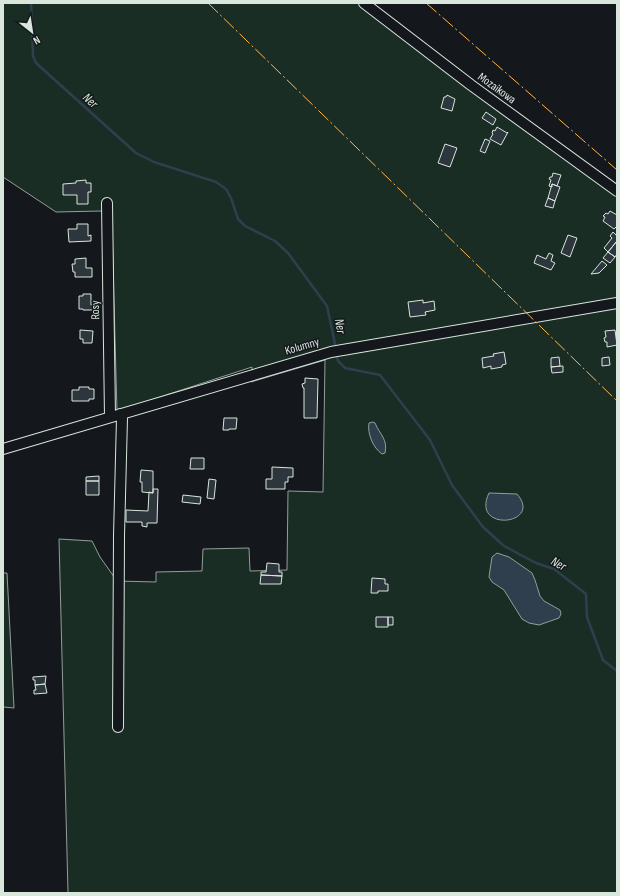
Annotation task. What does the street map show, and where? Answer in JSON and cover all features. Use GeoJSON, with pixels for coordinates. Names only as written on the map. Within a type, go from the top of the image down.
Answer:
{"type":"FeatureCollection","features":[{"type":"Feature","properties":{"kind":"street","name":"Mozaikowa"},"geometry":{"type":"LineString","coordinates":[[364,3],[471,85],[617,191]]}},
{"type":"Feature","properties":{"kind":"street","name":"Rosy"},"geometry":{"type":"LineString","coordinates":[[107,203],[115,415],[122,418],[119,536],[118,727]]}},
{"type":"Feature","properties":{"kind":"street","name":"Kolumny"},"geometry":{"type":"LineString","coordinates":[[3,449],[331,352],[617,303]]}},
{"type":"Feature","properties":{"kind":"green space"},"geometry":{"type":"Polygon","coordinates":[[[3,3],[359,3],[462,83],[617,196],[617,893],[68,893],[59,539],[92,541],[100,557],[117,581],[156,582],[156,572],[202,571],[203,549],[249,548],[250,571],[287,570],[288,491],[323,492],[325,360],[251,382],[252,367],[117,411],[112,228],[102,211],[56,212],[3,177],[3,3]]]}},
{"type":"Feature","properties":{"kind":"green space"},"geometry":{"type":"Polygon","coordinates":[[[3,573],[7,573],[14,708],[3,707],[3,573]]]}},
{"type":"Feature","properties":{"kind":"water"},"geometry":{"type":"Polygon","coordinates":[[[369,423],[375,423],[385,444],[385,453],[382,454],[373,444],[370,436],[369,423]]]}},
{"type":"Feature","properties":{"kind":"water"},"geometry":{"type":"Polygon","coordinates":[[[489,493],[517,494],[523,504],[521,513],[515,518],[506,520],[497,519],[489,514],[486,506],[489,493]]]}},
{"type":"Feature","properties":{"kind":"water"},"geometry":{"type":"Polygon","coordinates":[[[497,553],[509,557],[532,573],[540,596],[544,601],[560,610],[561,614],[559,618],[539,625],[529,623],[522,619],[504,590],[492,582],[489,577],[492,557],[497,553]]]}},
{"type":"Feature","properties":{"kind":"building"},"geometry":{"type":"Polygon","coordinates":[[[447,95],[455,99],[452,111],[441,108],[444,97],[447,95]]]}},
{"type":"Feature","properties":{"kind":"building"},"geometry":{"type":"Polygon","coordinates":[[[486,112],[496,119],[493,125],[482,118],[486,112]]]}},
{"type":"Feature","properties":{"kind":"building"},"geometry":{"type":"Polygon","coordinates":[[[497,127],[507,133],[508,132],[501,145],[490,139],[493,134],[493,130],[495,131],[497,127]]]}},
{"type":"Feature","properties":{"kind":"building"},"geometry":{"type":"Polygon","coordinates":[[[485,139],[490,141],[485,153],[480,151],[485,139]]]}},
{"type":"Feature","properties":{"kind":"building"},"geometry":{"type":"Polygon","coordinates":[[[445,144],[457,148],[450,167],[438,163],[445,144]]]}},
{"type":"Feature","properties":{"kind":"building"},"geometry":{"type":"Polygon","coordinates":[[[553,173],[561,175],[557,186],[552,184],[552,187],[549,186],[551,180],[549,179],[552,177],[553,173]]]}},
{"type":"Feature","properties":{"kind":"building"},"geometry":{"type":"Polygon","coordinates":[[[86,180],[86,183],[91,183],[91,192],[88,192],[88,204],[77,204],[77,195],[63,195],[63,184],[76,183],[76,181],[86,180]]]}},
{"type":"Feature","properties":{"kind":"building"},"geometry":{"type":"Polygon","coordinates":[[[552,184],[560,187],[555,201],[548,198],[552,184]]]}},
{"type":"Feature","properties":{"kind":"building"},"geometry":{"type":"Polygon","coordinates":[[[548,198],[555,201],[553,208],[545,206],[548,198]]]}},
{"type":"Feature","properties":{"kind":"building"},"geometry":{"type":"Polygon","coordinates":[[[610,211],[617,215],[617,226],[614,229],[603,221],[605,217],[603,216],[606,213],[608,214],[610,211]]]}},
{"type":"Feature","properties":{"kind":"building"},"geometry":{"type":"Polygon","coordinates":[[[77,224],[88,224],[88,236],[91,235],[91,241],[69,242],[68,229],[77,229],[77,224]]]}},
{"type":"Feature","properties":{"kind":"building"},"geometry":{"type":"Polygon","coordinates":[[[613,232],[617,236],[617,241],[608,252],[604,248],[612,238],[610,236],[613,232]]]}},
{"type":"Feature","properties":{"kind":"building"},"geometry":{"type":"Polygon","coordinates":[[[568,235],[577,238],[570,257],[561,253],[568,235]]]}},
{"type":"Feature","properties":{"kind":"building"},"geometry":{"type":"Polygon","coordinates":[[[617,241],[617,254],[615,257],[608,252],[617,241]]]}},
{"type":"Feature","properties":{"kind":"building"},"geometry":{"type":"Polygon","coordinates":[[[608,252],[615,257],[610,263],[603,258],[608,252]]]}},
{"type":"Feature","properties":{"kind":"building"},"geometry":{"type":"Polygon","coordinates":[[[549,253],[553,255],[551,261],[555,263],[551,270],[534,263],[537,255],[546,259],[549,253]]]}},
{"type":"Feature","properties":{"kind":"building"},"geometry":{"type":"Polygon","coordinates":[[[86,258],[86,268],[92,268],[92,277],[75,277],[72,264],[75,264],[75,259],[86,258]]]}},
{"type":"Feature","properties":{"kind":"building"},"geometry":{"type":"Polygon","coordinates":[[[602,261],[607,265],[599,273],[591,274],[602,261]]]}},
{"type":"Feature","properties":{"kind":"building"},"geometry":{"type":"Polygon","coordinates":[[[83,294],[91,294],[91,305],[93,304],[93,310],[79,309],[79,296],[83,296],[83,294]]]}},
{"type":"Feature","properties":{"kind":"building"},"geometry":{"type":"Polygon","coordinates":[[[423,300],[423,303],[434,301],[435,310],[425,312],[426,315],[410,317],[408,302],[423,300]]]}},
{"type":"Feature","properties":{"kind":"building"},"geometry":{"type":"Polygon","coordinates":[[[80,330],[93,331],[92,343],[83,343],[83,339],[80,339],[80,330]]]}},
{"type":"Feature","properties":{"kind":"building"},"geometry":{"type":"Polygon","coordinates":[[[615,330],[617,345],[607,347],[607,342],[605,342],[604,338],[606,337],[605,331],[615,330]]]}},
{"type":"Feature","properties":{"kind":"building"},"geometry":{"type":"Polygon","coordinates":[[[504,352],[506,364],[502,365],[502,367],[491,369],[491,366],[483,368],[482,358],[494,356],[493,354],[504,352]]]}},
{"type":"Feature","properties":{"kind":"building"},"geometry":{"type":"Polygon","coordinates":[[[559,357],[560,366],[551,367],[551,358],[559,357]]]}},
{"type":"Feature","properties":{"kind":"building"},"geometry":{"type":"Polygon","coordinates":[[[609,357],[610,365],[602,366],[602,358],[609,357]]]}},
{"type":"Feature","properties":{"kind":"building"},"geometry":{"type":"Polygon","coordinates":[[[563,366],[563,372],[552,373],[551,367],[563,366]]]}},
{"type":"Feature","properties":{"kind":"building"},"geometry":{"type":"Polygon","coordinates":[[[305,378],[318,379],[317,418],[304,418],[304,388],[302,384],[305,383],[305,378]]]}},
{"type":"Feature","properties":{"kind":"building"},"geometry":{"type":"Polygon","coordinates":[[[79,387],[89,387],[89,389],[94,389],[94,399],[89,399],[89,401],[72,401],[72,390],[79,390],[79,387]]]}},
{"type":"Feature","properties":{"kind":"building"},"geometry":{"type":"Polygon","coordinates":[[[224,418],[237,418],[236,429],[223,430],[224,418]]]}},
{"type":"Feature","properties":{"kind":"building"},"geometry":{"type":"Polygon","coordinates":[[[191,458],[204,458],[204,469],[190,469],[191,458]]]}},
{"type":"Feature","properties":{"kind":"building"},"geometry":{"type":"Polygon","coordinates":[[[272,467],[293,468],[293,477],[288,477],[288,482],[285,482],[285,489],[266,489],[266,479],[272,479],[272,467]]]}},
{"type":"Feature","properties":{"kind":"building"},"geometry":{"type":"Polygon","coordinates":[[[141,470],[153,471],[153,493],[142,492],[142,482],[140,482],[141,470]]]}},
{"type":"Feature","properties":{"kind":"building"},"geometry":{"type":"Polygon","coordinates":[[[99,476],[99,481],[86,481],[86,477],[99,476]]]}},
{"type":"Feature","properties":{"kind":"building"},"geometry":{"type":"Polygon","coordinates":[[[209,479],[216,480],[214,499],[207,498],[209,479]]]}},
{"type":"Feature","properties":{"kind":"building"},"geometry":{"type":"Polygon","coordinates":[[[86,481],[99,481],[99,495],[86,495],[86,481]]]}},
{"type":"Feature","properties":{"kind":"building"},"geometry":{"type":"Polygon","coordinates":[[[153,489],[158,489],[157,523],[147,523],[147,527],[142,526],[142,522],[126,522],[126,510],[148,511],[149,492],[153,493],[153,489]]]}},
{"type":"Feature","properties":{"kind":"building"},"geometry":{"type":"Polygon","coordinates":[[[183,495],[201,497],[200,504],[182,502],[183,495]]]}},
{"type":"Feature","properties":{"kind":"building"},"geometry":{"type":"Polygon","coordinates":[[[267,563],[279,564],[279,572],[282,572],[282,576],[261,575],[261,572],[266,572],[267,563]]]}},
{"type":"Feature","properties":{"kind":"building"},"geometry":{"type":"Polygon","coordinates":[[[261,575],[282,576],[281,584],[260,584],[261,575]]]}},
{"type":"Feature","properties":{"kind":"building"},"geometry":{"type":"Polygon","coordinates":[[[372,578],[385,579],[385,584],[388,584],[388,591],[371,593],[372,578]]]}},
{"type":"Feature","properties":{"kind":"building"},"geometry":{"type":"Polygon","coordinates":[[[376,617],[388,617],[388,627],[376,627],[376,617]]]}},
{"type":"Feature","properties":{"kind":"building"},"geometry":{"type":"Polygon","coordinates":[[[388,617],[393,617],[393,625],[388,625],[388,617]]]}},
{"type":"Feature","properties":{"kind":"building"},"geometry":{"type":"Polygon","coordinates":[[[46,676],[45,684],[35,685],[35,680],[33,680],[33,677],[46,676]]]}},
{"type":"Feature","properties":{"kind":"building"},"geometry":{"type":"Polygon","coordinates":[[[45,684],[47,693],[34,694],[34,690],[36,690],[35,685],[45,684]]]}},
{"type":"Feature","properties":{"kind":"waterway","name":"Ner"},"geometry":{"type":"LineString","coordinates":[[31,3],[33,56],[36,63],[136,153],[154,162],[216,182],[226,189],[231,198],[238,219],[245,226],[275,241],[288,253],[327,306],[336,349]]}},
{"type":"Feature","properties":{"kind":"waterway","name":"Ner"},"geometry":{"type":"LineString","coordinates":[[336,354],[338,361],[345,368],[380,375],[430,440],[452,485],[483,527],[504,546],[536,563],[554,569],[586,594],[587,617],[603,660],[617,671]]}},
{"type":"Feature","properties":{"kind":"power"},"geometry":{"type":"LineString","coordinates":[[208,3],[617,401]]}},
{"type":"Feature","properties":{"kind":"power"},"geometry":{"type":"LineString","coordinates":[[426,3],[617,170]]}}]}
